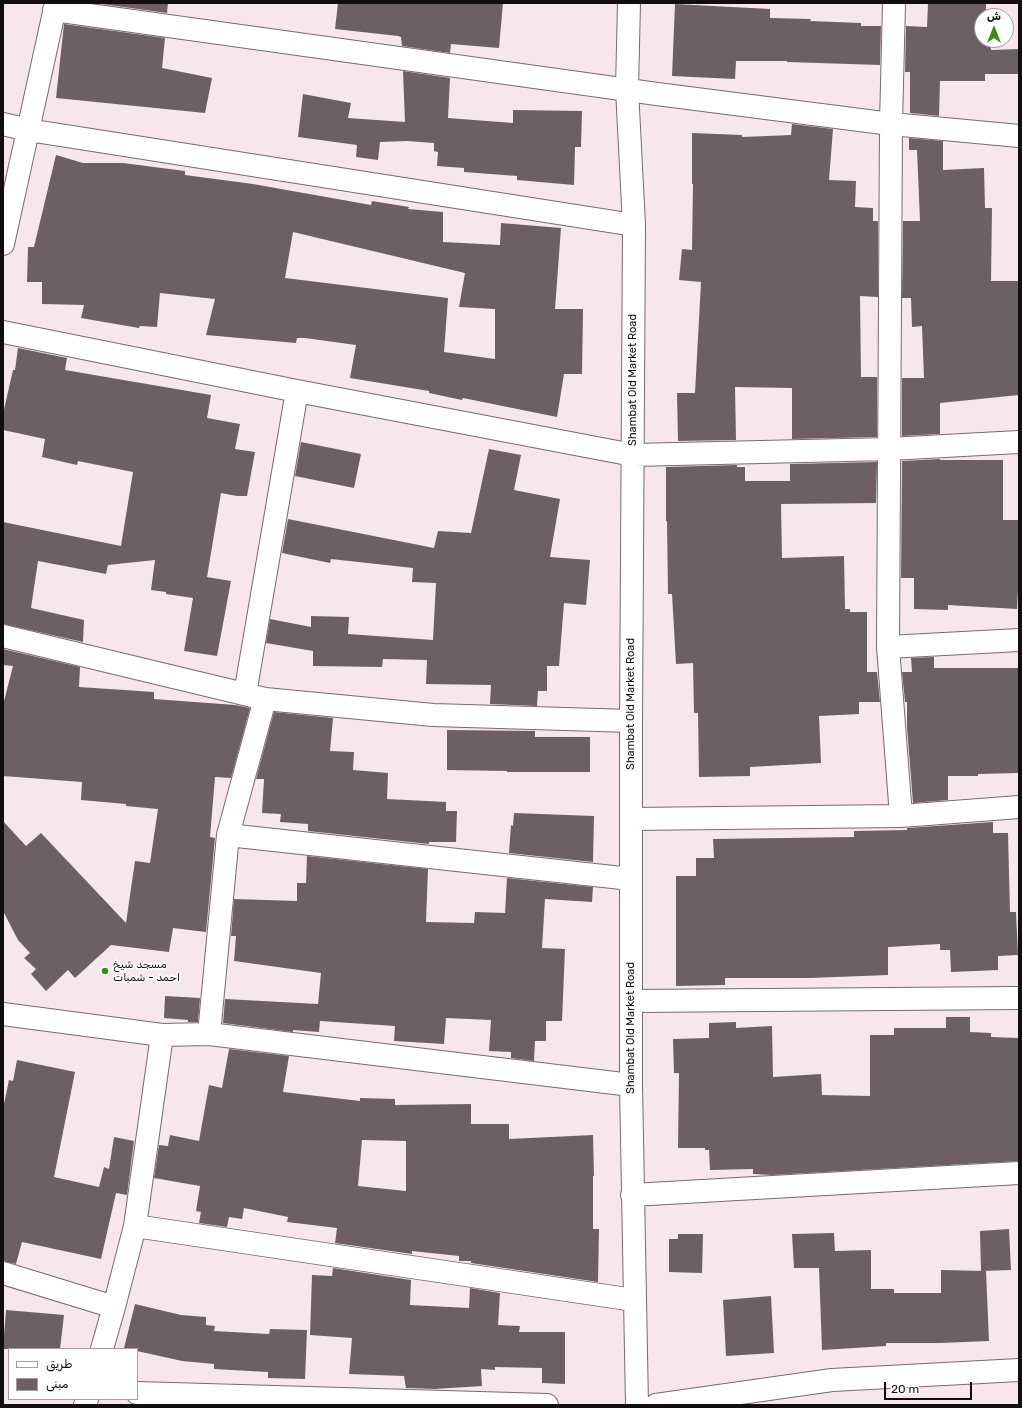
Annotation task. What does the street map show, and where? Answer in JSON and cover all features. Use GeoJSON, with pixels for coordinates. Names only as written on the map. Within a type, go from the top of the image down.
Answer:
{"type":"FeatureCollection","features":[{"type":"Feature","properties":{"kind":"street","name":"Shambat Old Market Road"},"geometry":{"type":"LineString","coordinates":[[629,3],[627,90],[634,225],[631,721],[631,1085],[637,1405]]}},
{"type":"Feature","properties":{"kind":"street"},"geometry":{"type":"LineString","coordinates":[[894,3],[891,124],[888,647],[901,816]]}},
{"type":"Feature","properties":{"kind":"street"},"geometry":{"type":"LineString","coordinates":[[3,244],[55,7],[627,90],[891,124],[1019,136]]}},
{"type":"Feature","properties":{"kind":"street"},"geometry":{"type":"LineString","coordinates":[[3,124],[28,130],[634,225]]}},
{"type":"Feature","properties":{"kind":"street"},"geometry":{"type":"LineString","coordinates":[[3,332],[297,391],[632,455],[889,449],[1019,442]]}},
{"type":"Feature","properties":{"kind":"street"},"geometry":{"type":"LineString","coordinates":[[209,1034],[228,836],[264,706],[255,696],[297,391]]}},
{"type":"Feature","properties":{"kind":"street"},"geometry":{"type":"LineString","coordinates":[[3,636],[255,696],[433,715],[631,721]]}},
{"type":"Feature","properties":{"kind":"street"},"geometry":{"type":"LineString","coordinates":[[888,647],[1019,640]]}},
{"type":"Feature","properties":{"kind":"street"},"geometry":{"type":"LineString","coordinates":[[631,819],[901,816],[1019,807]]}},
{"type":"Feature","properties":{"kind":"street"},"geometry":{"type":"LineString","coordinates":[[228,836],[631,879]]}},
{"type":"Feature","properties":{"kind":"street"},"geometry":{"type":"LineString","coordinates":[[632,1001],[1019,998]]}},
{"type":"Feature","properties":{"kind":"street"},"geometry":{"type":"LineString","coordinates":[[3,1014],[162,1035],[209,1034],[631,1085]]}},
{"type":"Feature","properties":{"kind":"street"},"geometry":{"type":"LineString","coordinates":[[102,1348],[136,1226],[162,1035]]}},
{"type":"Feature","properties":{"kind":"street"},"geometry":{"type":"LineString","coordinates":[[632,1195],[1019,1173]]}},
{"type":"Feature","properties":{"kind":"street"},"geometry":{"type":"LineString","coordinates":[[136,1226],[634,1300]]}},
{"type":"Feature","properties":{"kind":"street"},"geometry":{"type":"LineString","coordinates":[[3,1273],[114,1307]]}},
{"type":"Feature","properties":{"kind":"street"},"geometry":{"type":"LineString","coordinates":[[656,1405],[832,1380],[1019,1370]]}},
{"type":"Feature","properties":{"kind":"street"},"geometry":{"type":"LineString","coordinates":[[138,1393],[547,1405]]}},
{"type":"Feature","properties":{"kind":"building"},"geometry":{"type":"Polygon","coordinates":[[[94,3],[168,3],[167,13],[94,3]]]}},
{"type":"Feature","properties":{"kind":"building"},"geometry":{"type":"Polygon","coordinates":[[[338,3],[503,3],[499,48],[451,44],[450,53],[402,46],[401,37],[398,36],[335,29],[338,3]]]}},
{"type":"Feature","properties":{"kind":"building"},"geometry":{"type":"Polygon","coordinates":[[[928,3],[986,3],[986,8],[974,8],[974,48],[991,48],[991,50],[1019,49],[1019,74],[985,74],[985,81],[940,81],[939,116],[910,113],[910,72],[905,72],[906,26],[927,27],[928,3]]]}},
{"type":"Feature","properties":{"kind":"building"},"geometry":{"type":"Polygon","coordinates":[[[675,4],[770,9],[770,18],[811,19],[810,21],[861,23],[861,26],[881,26],[880,65],[787,61],[736,61],[735,79],[672,76],[675,4]]]}},
{"type":"Feature","properties":{"kind":"building"},"geometry":{"type":"Polygon","coordinates":[[[64,24],[165,38],[162,68],[212,78],[205,113],[56,98],[64,24]]]}},
{"type":"Feature","properties":{"kind":"building"},"geometry":{"type":"Polygon","coordinates":[[[403,71],[450,78],[448,118],[513,123],[513,110],[582,111],[581,147],[575,147],[574,185],[517,180],[517,176],[464,172],[464,168],[437,166],[438,152],[434,151],[434,143],[407,141],[380,142],[378,160],[356,157],[357,145],[298,137],[303,94],[351,103],[348,118],[405,122],[403,71]]]}},
{"type":"Feature","properties":{"kind":"building"},"geometry":{"type":"Polygon","coordinates":[[[792,124],[833,129],[829,180],[856,181],[855,207],[873,208],[873,221],[878,221],[878,297],[860,296],[861,377],[877,377],[877,437],[792,439],[792,388],[735,387],[736,440],[678,441],[677,393],[695,393],[701,282],[679,280],[682,249],[692,250],[692,133],[742,135],[742,137],[791,135],[792,124]]]}},
{"type":"Feature","properties":{"kind":"building"},"geometry":{"type":"Polygon","coordinates":[[[909,138],[943,141],[943,170],[984,168],[985,208],[992,208],[991,281],[1019,281],[1019,395],[940,403],[940,434],[902,436],[902,378],[924,378],[922,326],[912,327],[911,298],[902,298],[903,221],[920,221],[917,150],[909,150],[909,138]]]}},
{"type":"Feature","properties":{"kind":"building"},"geometry":{"type":"Polygon","coordinates":[[[56,155],[83,163],[123,163],[185,171],[185,175],[253,184],[371,205],[372,201],[409,207],[408,209],[443,212],[443,242],[500,245],[501,223],[561,228],[555,309],[583,309],[582,374],[564,374],[557,417],[463,398],[462,400],[429,393],[429,391],[350,378],[356,345],[305,338],[297,338],[296,343],[206,335],[215,299],[160,293],[157,327],[140,326],[139,328],[81,318],[84,305],[42,304],[42,282],[27,282],[28,247],[34,247],[56,155]],[[293,232],[285,278],[448,298],[444,352],[495,359],[495,309],[459,307],[465,273],[293,232]]]}},
{"type":"Feature","properties":{"kind":"building"},"geometry":{"type":"Polygon","coordinates":[[[18,348],[67,358],[65,370],[211,395],[207,418],[240,424],[235,449],[255,452],[247,496],[221,493],[207,577],[231,581],[217,656],[184,651],[193,598],[151,590],[155,560],[108,565],[106,574],[38,561],[31,608],[84,620],[83,642],[3,624],[3,522],[121,546],[133,472],[78,461],[77,465],[42,457],[45,439],[3,430],[3,414],[13,370],[15,370],[18,348]]]}},
{"type":"Feature","properties":{"kind":"building"},"geometry":{"type":"Polygon","coordinates":[[[301,442],[361,454],[354,488],[295,476],[301,442]]]}},
{"type":"Feature","properties":{"kind":"building"},"geometry":{"type":"Polygon","coordinates":[[[489,449],[521,455],[514,490],[560,499],[550,557],[590,560],[586,605],[564,603],[559,666],[547,666],[547,691],[538,691],[537,706],[490,704],[491,685],[426,684],[427,660],[383,659],[382,667],[313,666],[313,651],[266,643],[270,619],[311,627],[311,616],[349,617],[348,634],[433,640],[436,583],[412,582],[413,568],[331,559],[330,563],[282,553],[288,519],[434,548],[438,531],[471,533],[489,449]]]}},
{"type":"Feature","properties":{"kind":"building"},"geometry":{"type":"Polygon","coordinates":[[[940,459],[1003,460],[1003,520],[1019,520],[1017,609],[948,605],[948,610],[914,609],[914,578],[901,578],[902,461],[940,459]]]}},
{"type":"Feature","properties":{"kind":"building"},"geometry":{"type":"Polygon","coordinates":[[[877,462],[876,503],[781,504],[782,558],[844,556],[845,609],[850,609],[850,612],[867,612],[867,672],[877,672],[880,702],[859,702],[859,714],[819,716],[821,763],[750,767],[750,776],[699,777],[698,713],[694,713],[693,663],[676,664],[672,594],[668,594],[666,467],[737,465],[737,467],[745,467],[745,481],[790,481],[790,464],[877,462]]]}},
{"type":"Feature","properties":{"kind":"building"},"geometry":{"type":"Polygon","coordinates":[[[3,649],[80,667],[79,687],[154,692],[154,699],[235,705],[250,708],[231,778],[215,777],[210,837],[215,838],[206,932],[173,928],[169,952],[111,945],[75,978],[68,970],[46,991],[31,974],[36,969],[24,958],[30,953],[18,940],[3,911],[3,821],[26,846],[41,833],[126,923],[135,861],[150,863],[158,809],[126,806],[126,804],[81,800],[82,782],[3,776],[3,705],[13,666],[3,665],[3,649]]]}},
{"type":"Feature","properties":{"kind":"building"},"geometry":{"type":"Polygon","coordinates":[[[934,657],[934,668],[1019,668],[1019,773],[978,774],[978,776],[948,776],[948,800],[913,803],[907,727],[907,702],[905,702],[902,672],[912,672],[911,658],[934,657]]]}},
{"type":"Feature","properties":{"kind":"building"},"geometry":{"type":"Polygon","coordinates":[[[274,712],[333,718],[330,751],[354,752],[353,770],[388,773],[387,799],[446,802],[446,811],[457,811],[456,842],[429,842],[429,844],[308,831],[308,824],[280,822],[281,814],[262,813],[264,779],[256,779],[274,712]]]}},
{"type":"Feature","properties":{"kind":"building"},"geometry":{"type":"Polygon","coordinates":[[[447,730],[535,731],[535,737],[590,737],[590,772],[447,770],[447,730]]]}},
{"type":"Feature","properties":{"kind":"building"},"geometry":{"type":"Polygon","coordinates":[[[514,813],[594,816],[593,862],[509,853],[511,825],[513,826],[514,813]]]}},
{"type":"Feature","properties":{"kind":"building"},"geometry":{"type":"Polygon","coordinates":[[[993,822],[993,833],[1008,833],[1010,912],[1016,912],[1018,955],[998,956],[998,970],[951,972],[950,950],[940,950],[940,944],[888,947],[888,975],[810,978],[725,978],[725,985],[676,986],[676,876],[696,876],[696,858],[714,858],[713,839],[854,837],[854,831],[907,830],[907,828],[993,822]]]}},
{"type":"Feature","properties":{"kind":"building"},"geometry":{"type":"Polygon","coordinates":[[[307,856],[428,869],[426,922],[474,923],[475,912],[505,913],[507,878],[593,887],[592,902],[545,899],[542,948],[565,949],[562,1021],[546,1021],[546,1041],[535,1041],[534,1061],[511,1058],[511,1052],[489,1051],[491,1020],[446,1018],[444,1044],[394,1041],[395,1026],[320,1021],[319,1032],[293,1030],[293,1032],[223,1023],[225,999],[318,1004],[321,973],[234,961],[236,936],[231,936],[234,899],[297,901],[297,883],[306,883],[307,856]]]}},
{"type":"Feature","properties":{"kind":"building"},"geometry":{"type":"Polygon","coordinates":[[[165,996],[200,998],[198,1022],[164,1018],[165,996]]]}},
{"type":"Feature","properties":{"kind":"building"},"geometry":{"type":"Polygon","coordinates":[[[946,1017],[970,1017],[970,1032],[991,1033],[991,1037],[1019,1038],[1019,1161],[772,1175],[753,1174],[753,1169],[710,1170],[709,1150],[705,1150],[705,1148],[678,1148],[679,1073],[674,1073],[673,1039],[709,1038],[709,1023],[736,1022],[736,1028],[772,1026],[773,1077],[821,1074],[822,1095],[870,1096],[870,1035],[894,1035],[894,1028],[946,1028],[946,1017]]]}},
{"type":"Feature","properties":{"kind":"building"},"geometry":{"type":"Polygon","coordinates":[[[229,1049],[289,1056],[283,1092],[360,1101],[360,1098],[395,1099],[395,1105],[471,1104],[471,1124],[509,1124],[509,1139],[593,1135],[593,1229],[599,1229],[598,1282],[471,1263],[471,1261],[459,1261],[459,1256],[412,1251],[412,1254],[335,1243],[337,1228],[287,1222],[288,1217],[244,1208],[242,1219],[229,1217],[227,1227],[199,1223],[201,1212],[196,1211],[200,1186],[154,1178],[159,1145],[168,1146],[170,1135],[199,1141],[209,1085],[222,1088],[229,1049]],[[362,1140],[358,1186],[406,1191],[406,1141],[362,1140]]]}},
{"type":"Feature","properties":{"kind":"building"},"geometry":{"type":"Polygon","coordinates":[[[17,1060],[75,1072],[54,1177],[99,1187],[104,1167],[109,1169],[114,1137],[134,1141],[127,1195],[116,1193],[101,1259],[22,1242],[16,1264],[3,1261],[3,1109],[9,1080],[13,1081],[17,1060]]]}},
{"type":"Feature","properties":{"kind":"building"},"geometry":{"type":"Polygon","coordinates":[[[1009,1229],[1011,1270],[981,1271],[980,1231],[1009,1229]]]}},
{"type":"Feature","properties":{"kind":"building"},"geometry":{"type":"Polygon","coordinates":[[[834,1233],[835,1251],[871,1250],[871,1289],[894,1289],[894,1293],[941,1293],[941,1270],[986,1271],[989,1341],[886,1343],[886,1346],[822,1350],[819,1268],[794,1268],[792,1234],[834,1233]]]}},
{"type":"Feature","properties":{"kind":"building"},"geometry":{"type":"Polygon","coordinates":[[[678,1234],[703,1234],[702,1273],[669,1272],[669,1239],[678,1239],[678,1234]]]}},
{"type":"Feature","properties":{"kind":"building"},"geometry":{"type":"Polygon","coordinates":[[[333,1268],[411,1280],[410,1305],[469,1308],[470,1288],[500,1293],[498,1325],[520,1326],[519,1332],[565,1332],[565,1384],[542,1383],[542,1368],[495,1367],[495,1370],[481,1369],[482,1386],[435,1389],[406,1388],[404,1376],[349,1374],[352,1338],[310,1335],[312,1275],[332,1276],[333,1268]]]}},
{"type":"Feature","properties":{"kind":"building"},"geometry":{"type":"Polygon","coordinates":[[[771,1296],[774,1353],[726,1356],[723,1300],[771,1296]]]}},
{"type":"Feature","properties":{"kind":"building"},"geometry":{"type":"Polygon","coordinates":[[[135,1304],[181,1315],[206,1317],[206,1325],[215,1326],[214,1331],[269,1334],[270,1329],[307,1330],[305,1379],[268,1378],[268,1372],[214,1369],[214,1364],[182,1361],[138,1351],[138,1348],[124,1348],[135,1304]]]}},
{"type":"Feature","properties":{"kind":"building"},"geometry":{"type":"Polygon","coordinates":[[[6,1310],[64,1315],[60,1348],[3,1349],[6,1310]]]}},
{"type":"Feature","properties":{"kind":"place","name":"مسجد شيخ احمد - شمبات"},"geometry":{"type":"Point","coordinates":[105,971]}}]}
